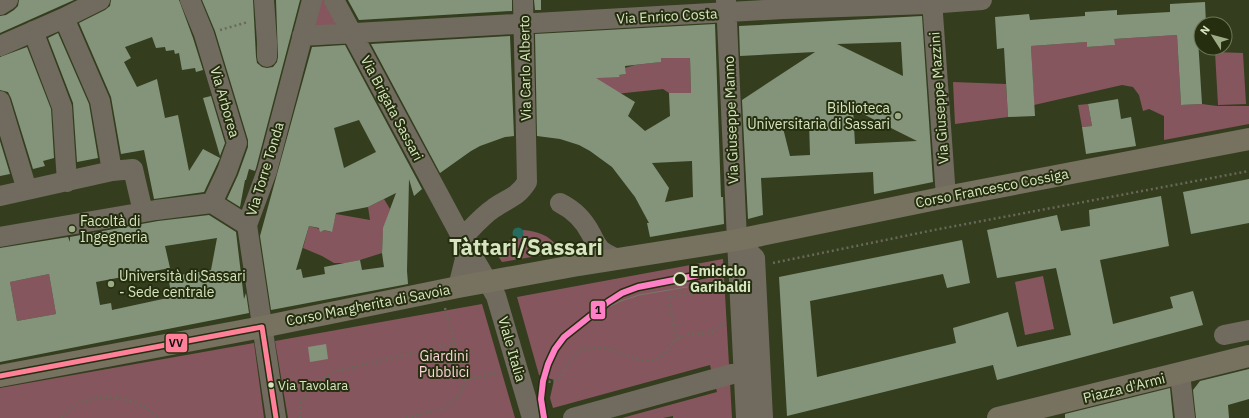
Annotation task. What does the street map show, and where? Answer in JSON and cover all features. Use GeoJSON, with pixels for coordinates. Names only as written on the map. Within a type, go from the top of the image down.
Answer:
{"type":"FeatureCollection","features":[{"type":"Feature","properties":{"kind":"main road","name":"Corso Francesco Cossiga"},"geometry":{"type":"LineString","coordinates":[[736,240],[946,197],[1249,139]]}},
{"type":"Feature","properties":{"kind":"main road","name":"Corso Margherita di Savoia"},"geometry":{"type":"LineString","coordinates":[[0,376],[262,327],[458,287],[488,283],[573,266],[736,240]]}},
{"type":"Feature","properties":{"kind":"main road","name":"Piazza d'Armi"},"geometry":{"type":"LineString","coordinates":[[998,418],[1249,356]]}},
{"type":"Feature","properties":{"kind":"street"},"geometry":{"type":"LineString","coordinates":[[0,4],[8,0]]}},
{"type":"Feature","properties":{"kind":"street"},"geometry":{"type":"LineString","coordinates":[[0,46],[64,18],[100,0]]}},
{"type":"Feature","properties":{"kind":"street","name":"Via Arborea"},"geometry":{"type":"LineString","coordinates":[[190,0],[204,34],[237,143],[227,171],[212,203]]}},
{"type":"Feature","properties":{"kind":"street"},"geometry":{"type":"LineString","coordinates":[[312,0],[302,36],[352,34]]}},
{"type":"Feature","properties":{"kind":"street","name":"Via Brigata Sassari"},"geometry":{"type":"LineString","coordinates":[[334,0],[462,238]]}},
{"type":"Feature","properties":{"kind":"street","name":"Via Carlo Alberto"},"geometry":{"type":"LineString","coordinates":[[462,238],[493,208],[516,196],[528,182],[523,0]]}},
{"type":"Feature","properties":{"kind":"street","name":"Via Enrico Costa"},"geometry":{"type":"LineString","coordinates":[[352,34],[524,24],[727,6],[982,0]]}},
{"type":"Feature","properties":{"kind":"street","name":"Via Giuseppe Mazzini"},"geometry":{"type":"LineString","coordinates":[[932,2],[946,197]]}},
{"type":"Feature","properties":{"kind":"street","name":"Via Giuseppe Manno"},"geometry":{"type":"LineString","coordinates":[[727,6],[736,240],[746,418]]}},
{"type":"Feature","properties":{"kind":"street"},"geometry":{"type":"LineString","coordinates":[[264,9],[267,57]]}},
{"type":"Feature","properties":{"kind":"street"},"geometry":{"type":"LineString","coordinates":[[64,18],[100,101],[112,172]]}},
{"type":"Feature","properties":{"kind":"street"},"geometry":{"type":"LineString","coordinates":[[33,32],[62,107],[67,182]]}},
{"type":"Feature","properties":{"kind":"street","name":"Via Torre Tonda"},"geometry":{"type":"LineString","coordinates":[[276,418],[262,327],[243,222],[267,171],[302,36]]}},
{"type":"Feature","properties":{"kind":"street"},"geometry":{"type":"LineString","coordinates":[[0,101],[26,190]]}},
{"type":"Feature","properties":{"kind":"street"},"geometry":{"type":"LineString","coordinates":[[0,196],[112,172],[133,169],[149,211]]}},
{"type":"Feature","properties":{"kind":"street"},"geometry":{"type":"LineString","coordinates":[[0,237],[149,211],[212,203],[243,222]]}},
{"type":"Feature","properties":{"kind":"street"},"geometry":{"type":"LineString","coordinates":[[560,203],[571,209],[579,216],[591,233],[595,243],[601,250],[617,259]]}},
{"type":"Feature","properties":{"kind":"street"},"geometry":{"type":"LineString","coordinates":[[573,266],[586,253],[590,244],[591,233]]}},
{"type":"Feature","properties":{"kind":"street"},"geometry":{"type":"LineString","coordinates":[[458,287],[465,259],[462,238]]}},
{"type":"Feature","properties":{"kind":"street","name":"Viale Italia"},"geometry":{"type":"LineString","coordinates":[[462,238],[496,296],[532,418]]}},
{"type":"Feature","properties":{"kind":"street"},"geometry":{"type":"LineString","coordinates":[[736,240],[755,258],[763,418]]}},
{"type":"Feature","properties":{"kind":"street"},"geometry":{"type":"LineString","coordinates":[[1224,335],[1249,330]]}},
{"type":"Feature","properties":{"kind":"street"},"geometry":{"type":"LineString","coordinates":[[573,418],[743,371]]}},
{"type":"Feature","properties":{"kind":"street"},"geometry":{"type":"LineString","coordinates":[[1180,374],[1185,418]]}},
{"type":"Feature","properties":{"kind":"path"},"geometry":{"type":"LineString","coordinates":[[204,34],[264,9]]}},
{"type":"Feature","properties":{"kind":"path"},"geometry":{"type":"LineString","coordinates":[[776,263],[941,228],[1249,171]]}},
{"type":"Feature","properties":{"kind":"path"},"geometry":{"type":"LineString","coordinates":[[677,340],[668,297],[729,288]]}},
{"type":"Feature","properties":{"kind":"path"},"geometry":{"type":"LineString","coordinates":[[406,418],[448,407],[461,393],[465,380],[444,305]]}},
{"type":"Feature","properties":{"kind":"path"},"geometry":{"type":"LineString","coordinates":[[548,383],[555,382],[562,376],[571,358],[581,351],[603,347],[620,352],[630,358],[655,360],[662,357],[677,340],[683,336],[706,334],[717,330],[726,320]]}},
{"type":"Feature","properties":{"kind":"path"},"geometry":{"type":"LineString","coordinates":[[300,418],[300,404],[312,386],[337,371],[455,343]]}},
{"type":"Feature","properties":{"kind":"path"},"geometry":{"type":"LineString","coordinates":[[465,380],[517,368]]}},
{"type":"Feature","properties":{"kind":"path"},"geometry":{"type":"LineString","coordinates":[[61,418],[67,412],[84,401],[104,397],[124,398],[130,400],[143,406],[159,418]]}},
{"type":"Feature","properties":{"kind":"green space"},"geometry":{"type":"Polygon","coordinates":[[[318,0],[324,0],[336,22],[335,26],[315,27],[318,0]]]}},
{"type":"Feature","properties":{"kind":"green space"},"geometry":{"type":"Polygon","coordinates":[[[1177,35],[1181,105],[1202,104],[1217,106],[1249,106],[1249,124],[1164,140],[1164,116],[1149,109],[1143,111],[1139,95],[1133,87],[1122,85],[1034,105],[1031,46],[1087,42],[1087,47],[1114,45],[1114,39],[1177,35]]]}},
{"type":"Feature","properties":{"kind":"green space"},"geometry":{"type":"Polygon","coordinates":[[[1233,53],[1243,53],[1246,104],[1218,105],[1215,56],[1233,56],[1233,53]]]}},
{"type":"Feature","properties":{"kind":"green space"},"geometry":{"type":"Polygon","coordinates":[[[690,57],[691,93],[669,93],[663,89],[596,96],[594,69],[620,77],[619,75],[626,74],[625,68],[635,65],[660,62],[661,58],[690,57]]]}},
{"type":"Feature","properties":{"kind":"green space"},"geometry":{"type":"Polygon","coordinates":[[[953,82],[1006,84],[1008,117],[955,124],[953,82]]]}},
{"type":"Feature","properties":{"kind":"green space"},"geometry":{"type":"Polygon","coordinates":[[[1088,104],[1092,126],[1082,127],[1078,105],[1088,104]]]}},
{"type":"Feature","properties":{"kind":"green space"},"geometry":{"type":"Polygon","coordinates":[[[384,199],[390,209],[383,230],[382,253],[346,263],[334,263],[303,248],[309,226],[331,232],[336,214],[370,220],[368,207],[384,199]]]}},
{"type":"Feature","properties":{"kind":"green space"},"geometry":{"type":"Polygon","coordinates":[[[523,230],[533,231],[551,239],[558,247],[555,253],[502,262],[498,256],[504,246],[513,237],[520,238],[523,236],[523,230]]]}},
{"type":"Feature","properties":{"kind":"green space"},"geometry":{"type":"Polygon","coordinates":[[[723,259],[732,418],[673,418],[673,416],[663,418],[622,418],[717,392],[710,365],[553,408],[550,398],[554,380],[539,375],[517,297],[723,259]]]}},
{"type":"Feature","properties":{"kind":"green space"},"geometry":{"type":"Polygon","coordinates":[[[49,274],[56,314],[17,321],[10,282],[49,274]]]}},
{"type":"Feature","properties":{"kind":"green space"},"geometry":{"type":"Polygon","coordinates":[[[1043,276],[1054,329],[1025,335],[1015,282],[1043,276]]]}},
{"type":"Feature","properties":{"kind":"green space","name":"Giardini Pubblici"},"geometry":{"type":"Polygon","coordinates":[[[482,304],[515,418],[288,418],[275,341],[482,304]]]}},
{"type":"Feature","properties":{"kind":"green space"},"geometry":{"type":"Polygon","coordinates":[[[254,343],[264,418],[0,418],[0,388],[254,343]]]}},
{"type":"Feature","properties":{"kind":"water"},"geometry":{"type":"Polygon","coordinates":[[[518,227],[522,229],[524,233],[522,237],[518,239],[514,237],[512,233],[514,229],[518,227]]]}},
{"type":"Feature","properties":{"kind":"building"},"geometry":{"type":"Polygon","coordinates":[[[19,0],[74,0],[0,33],[0,16],[6,15],[14,10],[18,6],[19,0]]]}},
{"type":"Feature","properties":{"kind":"building"},"geometry":{"type":"Polygon","coordinates":[[[111,0],[179,0],[203,70],[196,72],[195,68],[182,70],[179,53],[175,54],[174,50],[166,51],[165,47],[156,48],[152,37],[125,47],[131,58],[124,62],[137,87],[157,79],[165,118],[178,115],[189,171],[203,149],[220,158],[204,192],[154,199],[144,150],[121,154],[111,97],[79,23],[105,10],[110,6],[111,0]]]}},
{"type":"Feature","properties":{"kind":"building"},"geometry":{"type":"Polygon","coordinates":[[[202,0],[253,0],[257,63],[262,67],[267,68],[273,67],[277,62],[278,57],[276,0],[300,0],[256,168],[255,171],[249,169],[245,180],[240,207],[227,199],[238,175],[248,147],[248,140],[215,31],[202,0]]]}},
{"type":"Feature","properties":{"kind":"building"},"geometry":{"type":"Polygon","coordinates":[[[348,0],[512,0],[512,11],[359,20],[348,0]]]}},
{"type":"Feature","properties":{"kind":"building"},"geometry":{"type":"Polygon","coordinates":[[[534,0],[541,0],[541,10],[535,10],[534,0]]]}},
{"type":"Feature","properties":{"kind":"building"},"geometry":{"type":"Polygon","coordinates":[[[1205,2],[1206,16],[1193,16],[1193,56],[1199,56],[1202,104],[1181,105],[1177,35],[1114,39],[1115,45],[1087,47],[1087,42],[1031,46],[1035,116],[1008,117],[1004,48],[997,49],[995,17],[1029,14],[1030,20],[1085,16],[1085,12],[1117,10],[1117,15],[1170,12],[1170,4],[1205,2]]]}},
{"type":"Feature","properties":{"kind":"building","name":"Biblioteca Universitaria di Sassari"},"geometry":{"type":"Polygon","coordinates":[[[922,16],[933,182],[874,194],[873,172],[761,178],[763,215],[748,219],[742,100],[815,52],[740,56],[739,26],[922,16]],[[901,42],[837,44],[903,76],[901,42]],[[853,109],[855,144],[917,141],[853,109]],[[809,121],[783,128],[790,156],[810,155],[809,121]]]}},
{"type":"Feature","properties":{"kind":"building"},"geometry":{"type":"Polygon","coordinates":[[[715,24],[721,197],[723,197],[724,224],[650,237],[647,223],[649,223],[635,197],[612,167],[579,145],[560,139],[537,136],[535,34],[715,24]],[[661,58],[661,62],[625,66],[626,74],[619,75],[620,77],[596,78],[635,102],[628,116],[645,131],[670,116],[669,93],[691,93],[690,58],[661,58]],[[692,161],[652,163],[669,188],[665,202],[693,197],[692,161]]]}},
{"type":"Feature","properties":{"kind":"building"},"geometry":{"type":"Polygon","coordinates":[[[58,33],[89,104],[98,158],[77,162],[73,103],[48,38],[58,33]]]}},
{"type":"Feature","properties":{"kind":"building"},"geometry":{"type":"Polygon","coordinates":[[[510,36],[514,136],[505,137],[480,146],[440,173],[371,44],[510,36]]]}},
{"type":"Feature","properties":{"kind":"building"},"geometry":{"type":"Polygon","coordinates":[[[345,45],[422,189],[414,196],[409,179],[408,284],[271,310],[260,236],[312,47],[345,45]],[[359,120],[334,128],[344,168],[376,152],[359,120]],[[396,193],[368,207],[336,213],[332,232],[324,230],[320,232],[319,228],[309,226],[296,270],[301,269],[303,278],[325,274],[324,267],[360,260],[362,270],[384,267],[382,253],[383,228],[396,193]]]}},
{"type":"Feature","properties":{"kind":"building"},"geometry":{"type":"Polygon","coordinates":[[[27,47],[51,109],[54,158],[43,161],[45,166],[33,169],[11,98],[8,92],[0,90],[0,57],[27,47]]]}},
{"type":"Feature","properties":{"kind":"building"},"geometry":{"type":"Polygon","coordinates":[[[211,96],[225,143],[220,156],[203,98],[211,96]]]}},
{"type":"Feature","properties":{"kind":"building"},"geometry":{"type":"Polygon","coordinates":[[[1118,99],[1121,119],[1131,117],[1136,146],[1086,154],[1082,127],[1092,126],[1088,104],[1118,99]]]}},
{"type":"Feature","properties":{"kind":"building"},"geometry":{"type":"Polygon","coordinates":[[[0,141],[10,174],[0,176],[0,141]]]}},
{"type":"Feature","properties":{"kind":"building"},"geometry":{"type":"Polygon","coordinates":[[[1249,179],[1249,223],[1191,234],[1183,192],[1249,179]]]}},
{"type":"Feature","properties":{"kind":"building"},"geometry":{"type":"Polygon","coordinates":[[[1161,196],[1169,246],[1100,260],[1113,324],[1173,308],[1170,297],[1193,291],[1203,325],[997,380],[993,365],[787,416],[779,277],[962,240],[970,283],[947,288],[943,274],[810,301],[817,377],[956,343],[953,328],[1008,312],[1017,347],[1071,335],[1056,268],[997,278],[987,230],[1057,215],[1061,231],[1090,226],[1089,210],[1161,196]]]}},
{"type":"Feature","properties":{"kind":"building","name":"Università di Sassari - Sede centrale"},"geometry":{"type":"Polygon","coordinates":[[[209,215],[236,232],[244,299],[246,293],[249,313],[0,362],[0,248],[68,237],[70,242],[70,237],[158,221],[209,215]],[[217,238],[165,246],[170,268],[96,282],[100,305],[111,303],[112,310],[172,297],[168,277],[211,270],[217,238]],[[49,274],[10,282],[17,321],[56,314],[49,274]]]}},
{"type":"Feature","properties":{"kind":"building"},"geometry":{"type":"Polygon","coordinates":[[[326,344],[328,359],[310,362],[308,347],[326,344]]]}},
{"type":"Feature","properties":{"kind":"building"},"geometry":{"type":"Polygon","coordinates":[[[1249,369],[1249,399],[1228,405],[1229,418],[1196,418],[1193,390],[1200,381],[1249,369]]]}},
{"type":"Feature","properties":{"kind":"building"},"geometry":{"type":"Polygon","coordinates":[[[1170,388],[1173,418],[1065,418],[1065,414],[1170,388]]]}},
{"type":"Feature","properties":{"kind":"tram line"},"geometry":{"type":"LineString","coordinates":[[590,316],[621,301],[639,295],[723,281]]}},
{"type":"Feature","properties":{"kind":"transit line","name":"1"},"geometry":{"type":"LineString","coordinates":[[544,418],[541,399],[543,381],[548,364],[555,349],[564,337],[608,302],[622,293],[638,287],[720,271]]}},
{"type":"Feature","properties":{"kind":"transit line","name":"VV"},"geometry":{"type":"LineString","coordinates":[[0,376],[262,327],[276,418]]}},
{"type":"Feature","properties":{"kind":"place","name":"Biblioteca Universitaria di Sassari"},"geometry":{"type":"Point","coordinates":[898,116]}},
{"type":"Feature","properties":{"kind":"place","name":"Facoltà di Ingegneria"},"geometry":{"type":"Point","coordinates":[72,229]}},
{"type":"Feature","properties":{"kind":"place","name":"Emiciclo Garibaldi"},"geometry":{"type":"Point","coordinates":[680,279]}},
{"type":"Feature","properties":{"kind":"place","name":"Università di Sassari - Sede centrale"},"geometry":{"type":"Point","coordinates":[111,284]}},
{"type":"Feature","properties":{"kind":"place","name":"Via Tavolara"},"geometry":{"type":"Point","coordinates":[271,385]}},
{"type":"Feature","properties":{"kind":"district","name":"Tàttari/Sassari"},"geometry":{"type":"Point","coordinates":[526,246]}}]}
